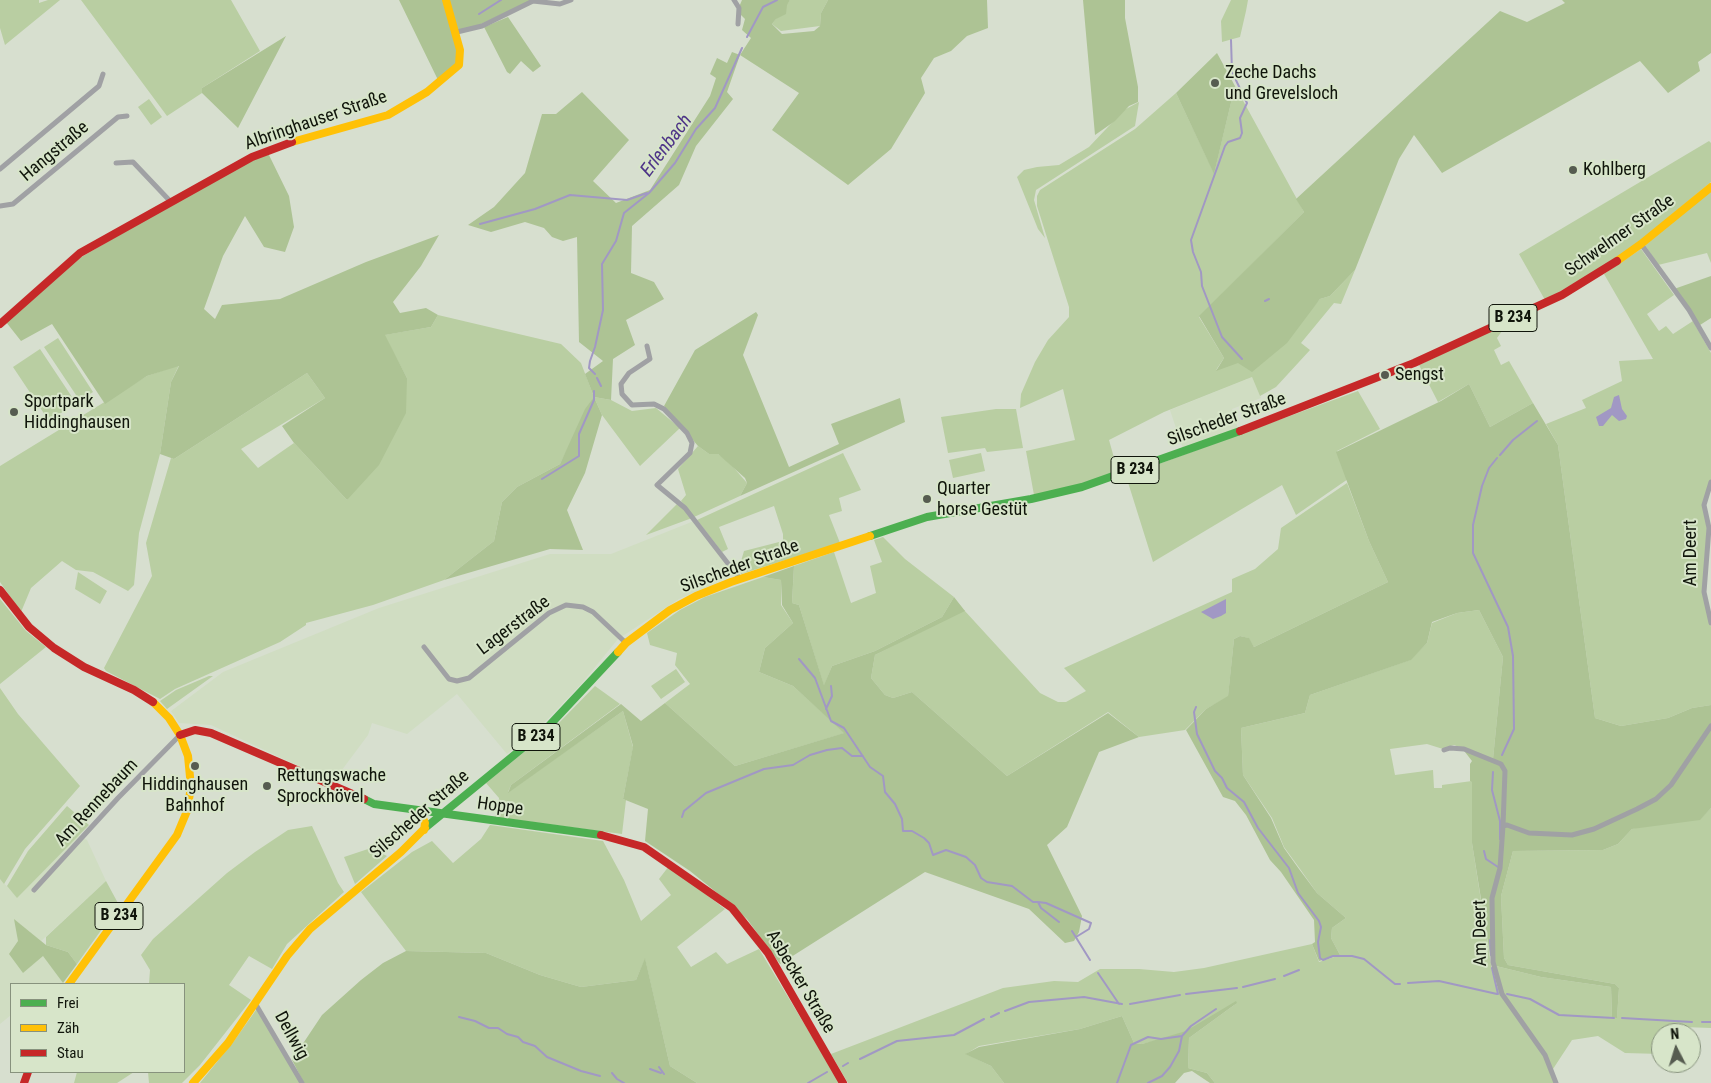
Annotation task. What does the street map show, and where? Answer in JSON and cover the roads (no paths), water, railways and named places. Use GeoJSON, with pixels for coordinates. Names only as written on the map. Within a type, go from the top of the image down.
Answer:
{"type":"FeatureCollection","features":[{"type":"Feature","properties":{"kind":"main road","name":"Albringhauser Straße"},"geometry":{"type":"LineString","coordinates":[[0,324],[80,253],[170,201],[260,154],[284,144],[388,115],[442,81],[459,65],[460,50],[457,32],[446,0]]}},
{"type":"Feature","properties":{"kind":"main road","name":"Schwelmer Straße"},"geometry":{"type":"LineString","coordinates":[[1378,378],[1545,303],[1603,270],[1641,244],[1711,187]]}},
{"type":"Feature","properties":{"kind":"main road","name":"Silscheder Straße"},"geometry":{"type":"LineString","coordinates":[[193,1083],[228,1043],[287,956],[310,929],[442,814],[546,729],[626,643],[670,610],[696,596],[740,580],[927,517],[1031,499],[1091,484],[1260,424],[1378,378]]}},
{"type":"Feature","properties":{"kind":"main road","name":"B 234"},"geometry":{"type":"LineString","coordinates":[[0,590],[29,628],[54,648],[84,667],[134,690],[159,708],[169,718],[180,735],[188,756],[191,787],[182,824],[170,848],[70,983]]}},
{"type":"Feature","properties":{"kind":"main road","name":"Hoppe"},"geometry":{"type":"LineString","coordinates":[[180,735],[195,730],[211,732],[360,799],[420,811],[623,839],[644,846],[676,866]]}},
{"type":"Feature","properties":{"kind":"main road"},"geometry":{"type":"LineString","coordinates":[[420,811],[425,823],[424,830]]}},
{"type":"Feature","properties":{"kind":"main road","name":"Asbecker Straße"},"geometry":{"type":"LineString","coordinates":[[676,866],[732,908],[752,931],[768,953],[844,1083]]}},
{"type":"Feature","properties":{"kind":"street"},"geometry":{"type":"LineString","coordinates":[[457,32],[482,26],[533,1],[560,4],[571,0]]}},
{"type":"Feature","properties":{"kind":"street"},"geometry":{"type":"LineString","coordinates":[[734,0],[739,8],[738,24]]}},
{"type":"Feature","properties":{"kind":"street"},"geometry":{"type":"LineString","coordinates":[[0,169],[99,86],[102,74]]}},
{"type":"Feature","properties":{"kind":"street","name":"Hangstraße"},"geometry":{"type":"LineString","coordinates":[[0,206],[13,204],[118,117],[127,116]]}},
{"type":"Feature","properties":{"kind":"street"},"geometry":{"type":"LineString","coordinates":[[116,164],[132,162],[170,201]]}},
{"type":"Feature","properties":{"kind":"street"},"geometry":{"type":"LineString","coordinates":[[1641,244],[1689,310],[1711,348]]}},
{"type":"Feature","properties":{"kind":"street"},"geometry":{"type":"LineString","coordinates":[[647,346],[650,359],[629,373],[622,384],[622,394],[632,405],[654,404],[664,409],[687,433],[692,443],[690,453],[657,484],[685,508],[735,570],[740,580]]}},
{"type":"Feature","properties":{"kind":"street","name":"Am Deert"},"geometry":{"type":"LineString","coordinates":[[1711,482],[1704,504],[1709,528],[1704,592],[1711,623]]}},
{"type":"Feature","properties":{"kind":"street","name":"Lagerstraße"},"geometry":{"type":"LineString","coordinates":[[424,647],[449,679],[458,681],[469,678],[549,613],[566,605],[576,605],[593,612],[626,643]]}},
{"type":"Feature","properties":{"kind":"street"},"geometry":{"type":"LineString","coordinates":[[1503,826],[1507,825],[1529,833],[1572,835],[1594,829],[1637,809],[1656,799],[1667,789],[1684,768],[1711,726]]}},
{"type":"Feature","properties":{"kind":"street","name":"Am Rennebaum"},"geometry":{"type":"LineString","coordinates":[[34,890],[118,798],[180,735]]}},
{"type":"Feature","properties":{"kind":"street","name":"Am Deert"},"geometry":{"type":"LineString","coordinates":[[1444,750],[1464,749],[1501,764],[1505,771],[1500,868],[1492,898],[1493,962],[1502,994],[1545,1055],[1556,1083]]}},
{"type":"Feature","properties":{"kind":"street","name":"Dellwig"},"geometry":{"type":"LineString","coordinates":[[255,1003],[302,1083]]}},
{"type":"Feature","properties":{"kind":"waterway"},"geometry":{"type":"LineString","coordinates":[[479,14],[501,0]]}},
{"type":"Feature","properties":{"kind":"waterway","name":"Erlenbach"},"geometry":{"type":"LineString","coordinates":[[747,37],[763,7],[777,0]]}},
{"type":"Feature","properties":{"kind":"waterway"},"geometry":{"type":"LineString","coordinates":[[1231,40],[1232,72],[1247,103],[1240,118],[1242,133],[1240,138],[1228,142],[1225,146],[1191,240],[1193,252],[1201,272],[1202,286],[1222,337],[1242,359]]}},
{"type":"Feature","properties":{"kind":"waterway","name":"Erlenbach"},"geometry":{"type":"LineString","coordinates":[[595,374],[589,368],[603,310],[602,264],[616,241],[624,213],[649,193],[675,163],[696,129],[715,108],[742,48]]}},
{"type":"Feature","properties":{"kind":"waterway"},"geometry":{"type":"LineString","coordinates":[[480,224],[535,209],[570,195],[627,200],[647,193]]}},
{"type":"Feature","properties":{"kind":"waterway"},"geometry":{"type":"LineString","coordinates":[[1265,301],[1269,299]]}},
{"type":"Feature","properties":{"kind":"waterway","name":"Erlenbach"},"geometry":{"type":"LineString","coordinates":[[597,378],[601,386]]}},
{"type":"Feature","properties":{"kind":"waterway"},"geometry":{"type":"LineString","coordinates":[[542,479],[579,456],[579,434],[594,400],[594,391]]}},
{"type":"Feature","properties":{"kind":"waterway"},"geometry":{"type":"LineString","coordinates":[[1500,455],[1513,440],[1537,421]]}},
{"type":"Feature","properties":{"kind":"waterway"},"geometry":{"type":"LineString","coordinates":[[1497,458],[1489,468],[1482,486],[1473,525],[1473,553],[1508,627],[1513,656],[1514,729],[1502,755]]}},
{"type":"Feature","properties":{"kind":"waterway"},"geometry":{"type":"LineString","coordinates":[[799,659],[815,678],[831,721],[844,728],[870,767],[883,776],[885,792],[895,804],[902,819],[903,831],[912,831],[924,838],[929,843],[933,855],[946,850],[966,857],[975,865],[981,878],[987,882],[1012,886],[1033,902],[1038,902],[1041,908],[1059,922]]}},
{"type":"Feature","properties":{"kind":"waterway"},"geometry":{"type":"LineString","coordinates":[[826,709],[832,696],[831,686]]}},
{"type":"Feature","properties":{"kind":"waterway"},"geometry":{"type":"LineString","coordinates":[[1196,707],[1194,712],[1197,734],[1215,771],[1222,778],[1227,788],[1244,802],[1258,828],[1289,868],[1298,893],[1319,921],[1321,927],[1318,942],[1320,958],[1323,960],[1333,956],[1352,956],[1364,959],[1395,984],[1400,984]]}},
{"type":"Feature","properties":{"kind":"waterway"},"geometry":{"type":"LineString","coordinates":[[682,817],[684,811],[706,793],[764,769],[793,765],[810,755],[842,748],[852,756],[863,756]]}},
{"type":"Feature","properties":{"kind":"waterway"},"geometry":{"type":"LineString","coordinates":[[1493,772],[1492,790],[1500,821],[1500,839]]}},
{"type":"Feature","properties":{"kind":"waterway"},"geometry":{"type":"LineString","coordinates":[[1484,851],[1486,859],[1498,867]]}},
{"type":"Feature","properties":{"kind":"waterway"},"geometry":{"type":"LineString","coordinates":[[1038,902],[1046,903],[1091,923],[1089,929],[1076,937]]}},
{"type":"Feature","properties":{"kind":"waterway"},"geometry":{"type":"LineString","coordinates":[[1072,931],[1090,960]]}},
{"type":"Feature","properties":{"kind":"waterway"},"geometry":{"type":"LineString","coordinates":[[1490,940],[1491,955]]}},
{"type":"Feature","properties":{"kind":"waterway"},"geometry":{"type":"LineString","coordinates":[[1492,968],[1498,994]]}},
{"type":"Feature","properties":{"kind":"waterway"},"geometry":{"type":"LineString","coordinates":[[1284,976],[1299,970]]}},
{"type":"Feature","properties":{"kind":"waterway"},"geometry":{"type":"LineString","coordinates":[[1098,973],[1119,1004]]}},
{"type":"Feature","properties":{"kind":"waterway"},"geometry":{"type":"LineString","coordinates":[[1243,987],[1275,979]]}},
{"type":"Feature","properties":{"kind":"waterway"},"geometry":{"type":"LineString","coordinates":[[1408,983],[1439,981],[1497,994]]}},
{"type":"Feature","properties":{"kind":"waterway"},"geometry":{"type":"LineString","coordinates":[[1186,994],[1237,988]]}},
{"type":"Feature","properties":{"kind":"waterway"},"geometry":{"type":"LineString","coordinates":[[1507,994],[1530,999],[1559,1015],[1614,1018]]}},
{"type":"Feature","properties":{"kind":"waterway"},"geometry":{"type":"LineString","coordinates":[[1130,1004],[1180,995]]}},
{"type":"Feature","properties":{"kind":"waterway"},"geometry":{"type":"LineString","coordinates":[[1005,1011],[1029,1002],[1084,997],[1122,1004]]}},
{"type":"Feature","properties":{"kind":"waterway"},"geometry":{"type":"LineString","coordinates":[[1148,1083],[1162,1076],[1170,1067],[1179,1051],[1182,1036],[1191,1026],[1216,1009]]}},
{"type":"Feature","properties":{"kind":"waterway"},"geometry":{"type":"LineString","coordinates":[[991,1017],[999,1013]]}},
{"type":"Feature","properties":{"kind":"waterway"},"geometry":{"type":"LineString","coordinates":[[459,1017],[475,1021],[489,1028],[498,1028],[507,1034],[518,1037],[523,1042],[535,1046],[547,1057],[581,1071],[600,1076]]}},
{"type":"Feature","properties":{"kind":"waterway"},"geometry":{"type":"LineString","coordinates":[[1622,1018],[1692,1022]]}},
{"type":"Feature","properties":{"kind":"waterway"},"geometry":{"type":"LineString","coordinates":[[860,1059],[897,1041],[954,1035],[984,1019]]}},
{"type":"Feature","properties":{"kind":"waterway"},"geometry":{"type":"LineString","coordinates":[[1702,1022],[1711,1022]]}},
{"type":"Feature","properties":{"kind":"waterway"},"geometry":{"type":"LineString","coordinates":[[1117,1083],[1131,1045],[1148,1037],[1161,1039],[1182,1036]]}},
{"type":"Feature","properties":{"kind":"waterway"},"geometry":{"type":"LineString","coordinates":[[843,1066],[848,1063]]}},
{"type":"Feature","properties":{"kind":"waterway"},"geometry":{"type":"LineString","coordinates":[[659,1067],[664,1074]]}},
{"type":"Feature","properties":{"kind":"waterway"},"geometry":{"type":"LineString","coordinates":[[650,1069],[661,1073]]}},
{"type":"Feature","properties":{"kind":"waterway"},"geometry":{"type":"LineString","coordinates":[[808,1083],[827,1072]]}},
{"type":"Feature","properties":{"kind":"waterway"},"geometry":{"type":"LineString","coordinates":[[612,1073],[624,1083]]}},
{"type":"Feature","properties":{"kind":"place","name":"Zeche Dachs und Grevelsloch"},"geometry":{"type":"Point","coordinates":[1215,83]}},
{"type":"Feature","properties":{"kind":"place","name":"Kohlberg"},"geometry":{"type":"Point","coordinates":[1573,170]}},
{"type":"Feature","properties":{"kind":"place","name":"Sengst"},"geometry":{"type":"Point","coordinates":[1385,375]}},
{"type":"Feature","properties":{"kind":"place","name":"Sportpark Hiddinghausen"},"geometry":{"type":"Point","coordinates":[14,412]}},
{"type":"Feature","properties":{"kind":"place","name":"Quarter horse Gestüt"},"geometry":{"type":"Point","coordinates":[927,499]}},
{"type":"Feature","properties":{"kind":"place","name":"Hiddinghausen Bahnhof"},"geometry":{"type":"Point","coordinates":[195,766]}},
{"type":"Feature","properties":{"kind":"place","name":"Rettungswache Sprockhövel"},"geometry":{"type":"Point","coordinates":[267,786]}}]}
